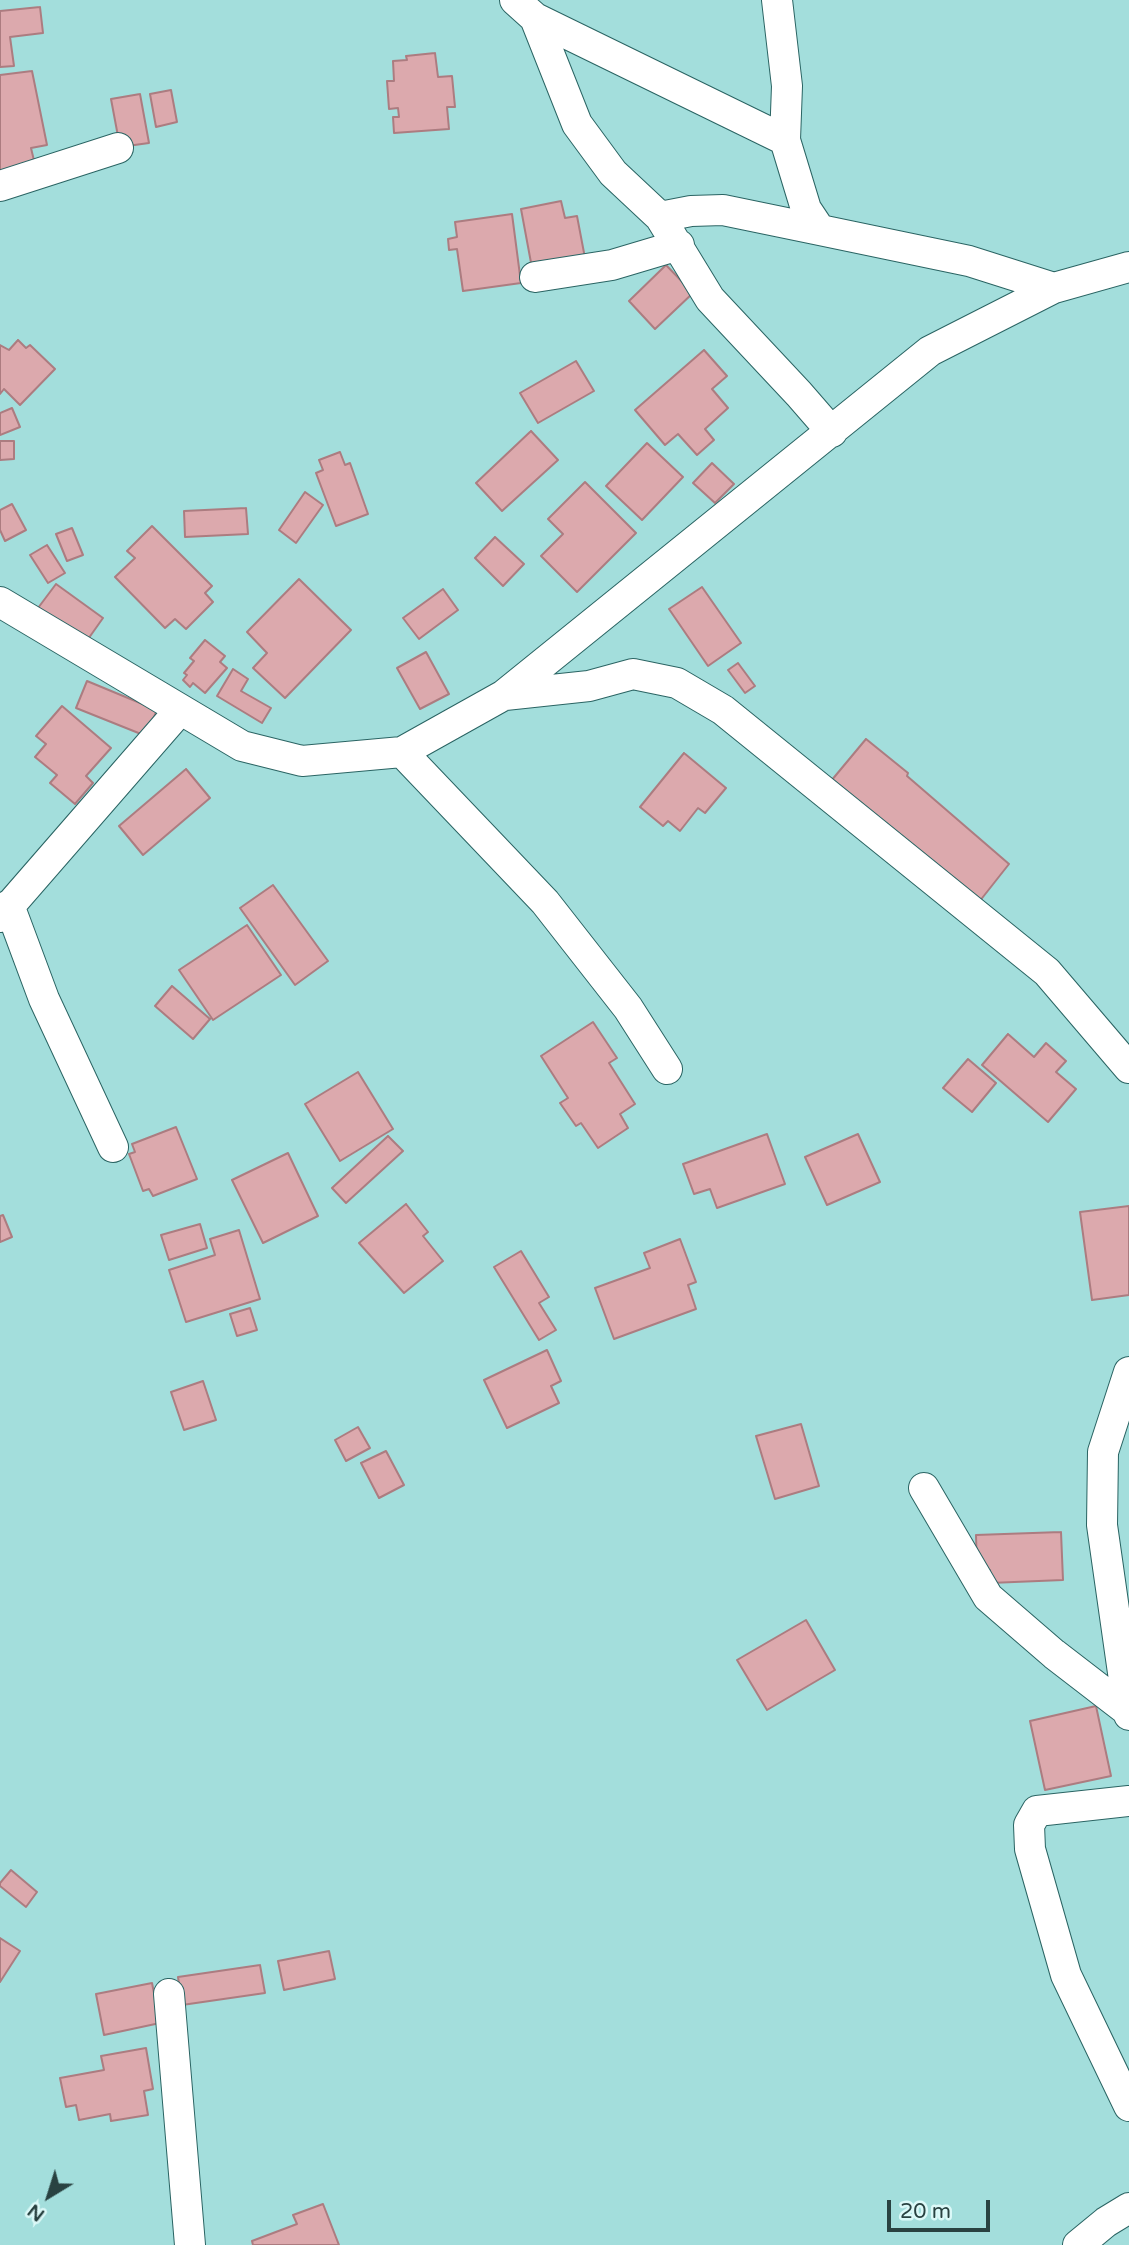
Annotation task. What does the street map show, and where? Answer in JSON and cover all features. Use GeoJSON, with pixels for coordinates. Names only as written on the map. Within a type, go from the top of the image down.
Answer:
{"type":"FeatureCollection","features":[{"type":"Feature","properties":{"kind":"street"},"geometry":{"type":"LineString","coordinates":[[777,0],[787,86],[785,140],[806,209],[820,230]]}},
{"type":"Feature","properties":{"kind":"street"},"geometry":{"type":"LineString","coordinates":[[525,9],[785,140]]}},
{"type":"Feature","properties":{"kind":"street"},"geometry":{"type":"LineString","coordinates":[[525,9],[577,124],[613,173],[660,217],[710,299],[832,432]]}},
{"type":"Feature","properties":{"kind":"street"},"geometry":{"type":"LineString","coordinates":[[0,186],[118,148]]}},
{"type":"Feature","properties":{"kind":"street"},"geometry":{"type":"LineString","coordinates":[[660,217],[691,211],[723,210],[969,261],[1054,288]]}},
{"type":"Feature","properties":{"kind":"street"},"geometry":{"type":"LineString","coordinates":[[535,277],[612,265],[679,245]]}},
{"type":"Feature","properties":{"kind":"street"},"geometry":{"type":"LineString","coordinates":[[0,602],[242,746],[302,761],[402,752],[505,695],[930,351],[1054,288],[1129,267]]}},
{"type":"Feature","properties":{"kind":"street"},"geometry":{"type":"LineString","coordinates":[[505,695],[589,686],[633,674],[677,683],[723,710],[1046,972],[1129,1068]]}},
{"type":"Feature","properties":{"kind":"street"},"geometry":{"type":"LineString","coordinates":[[113,1147],[5,911],[180,710]]}},
{"type":"Feature","properties":{"kind":"street"},"geometry":{"type":"LineString","coordinates":[[402,752],[545,902],[628,1008],[667,1069]]}},
{"type":"Feature","properties":{"kind":"street"},"geometry":{"type":"LineString","coordinates":[[1128,1713],[1102,1525],[1103,1452],[1129,1372]]}},
{"type":"Feature","properties":{"kind":"street"},"geometry":{"type":"LineString","coordinates":[[924,1488],[988,1597],[1128,1713]]}},
{"type":"Feature","properties":{"kind":"street"},"geometry":{"type":"LineString","coordinates":[[1129,1801],[1037,1811],[1029,1825],[1030,1849],[1066,1975],[1129,2106]]}},
{"type":"Feature","properties":{"kind":"street"},"geometry":{"type":"LineString","coordinates":[[169,1994],[190,2245]]}},
{"type":"Feature","properties":{"kind":"street"},"geometry":{"type":"LineString","coordinates":[[1078,2245],[1106,2222],[1129,2208]]}},
{"type":"Feature","properties":{"kind":"building"},"geometry":{"type":"Polygon","coordinates":[[[40,7],[43,33],[10,37],[14,66],[0,67],[0,11],[40,7]]]}},
{"type":"Feature","properties":{"kind":"building"},"geometry":{"type":"Polygon","coordinates":[[[435,53],[438,77],[452,76],[455,107],[447,107],[449,129],[394,133],[393,117],[399,117],[398,108],[389,109],[387,81],[394,81],[393,61],[407,60],[406,56],[435,53]]]}},
{"type":"Feature","properties":{"kind":"building"},"geometry":{"type":"Polygon","coordinates":[[[32,71],[47,145],[31,148],[36,169],[0,178],[0,75],[32,71]]]}},
{"type":"Feature","properties":{"kind":"building"},"geometry":{"type":"Polygon","coordinates":[[[171,90],[177,122],[156,127],[150,94],[171,90]]]}},
{"type":"Feature","properties":{"kind":"building"},"geometry":{"type":"Polygon","coordinates":[[[140,94],[149,143],[120,147],[111,99],[140,94]]]}},
{"type":"Feature","properties":{"kind":"building"},"geometry":{"type":"Polygon","coordinates":[[[561,201],[565,218],[577,216],[585,258],[532,268],[521,209],[561,201]]]}},
{"type":"Feature","properties":{"kind":"building"},"geometry":{"type":"Polygon","coordinates":[[[512,214],[521,283],[463,291],[457,249],[449,250],[448,239],[457,237],[455,222],[512,214]]]}},
{"type":"Feature","properties":{"kind":"building"},"geometry":{"type":"Polygon","coordinates":[[[666,265],[693,293],[655,329],[629,301],[666,265]]]}},
{"type":"Feature","properties":{"kind":"building"},"geometry":{"type":"Polygon","coordinates":[[[18,340],[26,348],[30,345],[55,369],[20,405],[4,389],[0,394],[0,345],[9,350],[18,340]]]}},
{"type":"Feature","properties":{"kind":"building"},"geometry":{"type":"Polygon","coordinates":[[[704,350],[727,376],[712,389],[728,408],[705,429],[714,440],[697,455],[678,434],[665,445],[635,410],[704,350]]]}},
{"type":"Feature","properties":{"kind":"building"},"geometry":{"type":"Polygon","coordinates":[[[576,361],[594,391],[538,423],[520,393],[576,361]]]}},
{"type":"Feature","properties":{"kind":"building"},"geometry":{"type":"Polygon","coordinates":[[[12,408],[20,427],[0,435],[0,413],[12,408]]]}},
{"type":"Feature","properties":{"kind":"building"},"geometry":{"type":"Polygon","coordinates":[[[531,431],[558,460],[502,511],[476,483],[531,431]]]}},
{"type":"Feature","properties":{"kind":"building"},"geometry":{"type":"Polygon","coordinates":[[[0,441],[14,441],[14,459],[0,460],[0,441]]]}},
{"type":"Feature","properties":{"kind":"building"},"geometry":{"type":"Polygon","coordinates":[[[647,443],[683,477],[642,520],[606,486],[647,443]]]}},
{"type":"Feature","properties":{"kind":"building"},"geometry":{"type":"Polygon","coordinates":[[[340,452],[345,465],[350,463],[368,514],[336,526],[316,473],[323,470],[319,460],[340,452]]]}},
{"type":"Feature","properties":{"kind":"building"},"geometry":{"type":"Polygon","coordinates":[[[712,463],[734,484],[715,503],[693,483],[712,463]]]}},
{"type":"Feature","properties":{"kind":"building"},"geometry":{"type":"Polygon","coordinates":[[[585,482],[636,533],[577,592],[541,556],[563,534],[548,519],[585,482]]]}},
{"type":"Feature","properties":{"kind":"building"},"geometry":{"type":"Polygon","coordinates":[[[305,492],[323,505],[296,543],[279,530],[305,492]]]}},
{"type":"Feature","properties":{"kind":"building"},"geometry":{"type":"Polygon","coordinates":[[[12,504],[26,530],[5,541],[0,530],[0,510],[12,504]]]}},
{"type":"Feature","properties":{"kind":"building"},"geometry":{"type":"Polygon","coordinates":[[[246,508],[248,534],[185,537],[184,511],[246,508]]]}},
{"type":"Feature","properties":{"kind":"building"},"geometry":{"type":"Polygon","coordinates":[[[152,526],[212,586],[205,593],[213,602],[186,629],[175,619],[165,628],[115,577],[135,558],[127,551],[152,526]]]}},
{"type":"Feature","properties":{"kind":"building"},"geometry":{"type":"Polygon","coordinates":[[[72,528],[83,555],[67,561],[56,534],[72,528]]]}},
{"type":"Feature","properties":{"kind":"building"},"geometry":{"type":"Polygon","coordinates":[[[495,537],[524,564],[503,586],[475,558],[495,537]]]}},
{"type":"Feature","properties":{"kind":"building"},"geometry":{"type":"Polygon","coordinates":[[[47,545],[65,573],[48,583],[30,555],[47,545]]]}},
{"type":"Feature","properties":{"kind":"building"},"geometry":{"type":"Polygon","coordinates":[[[299,579],[351,630],[285,698],[253,668],[267,653],[247,632],[299,579]]]}},
{"type":"Feature","properties":{"kind":"building"},"geometry":{"type":"Polygon","coordinates":[[[56,584],[103,618],[86,642],[38,608],[56,584]]]}},
{"type":"Feature","properties":{"kind":"building"},"geometry":{"type":"Polygon","coordinates":[[[702,587],[741,643],[708,666],[669,609],[702,587]]]}},
{"type":"Feature","properties":{"kind":"building"},"geometry":{"type":"Polygon","coordinates":[[[443,589],[458,610],[419,639],[403,618],[443,589]]]}},
{"type":"Feature","properties":{"kind":"building"},"geometry":{"type":"Polygon","coordinates":[[[205,640],[225,656],[220,662],[227,668],[205,693],[193,683],[190,687],[183,680],[187,675],[184,673],[194,661],[190,658],[205,640]]]}},
{"type":"Feature","properties":{"kind":"building"},"geometry":{"type":"Polygon","coordinates":[[[426,652],[449,694],[420,709],[397,668],[426,652]]]}},
{"type":"Feature","properties":{"kind":"building"},"geometry":{"type":"Polygon","coordinates":[[[738,663],[755,686],[745,693],[728,670],[738,663]]]}},
{"type":"Feature","properties":{"kind":"building"},"geometry":{"type":"Polygon","coordinates":[[[233,669],[248,679],[241,691],[271,708],[262,723],[217,696],[233,669]]]}},
{"type":"Feature","properties":{"kind":"building"},"geometry":{"type":"Polygon","coordinates":[[[87,681],[157,710],[146,736],[76,708],[87,681]]]}},
{"type":"Feature","properties":{"kind":"building"},"geometry":{"type":"Polygon","coordinates":[[[62,706],[111,748],[86,776],[93,783],[75,804],[50,783],[57,775],[35,757],[46,744],[36,736],[62,706]]]}},
{"type":"Feature","properties":{"kind":"building"},"geometry":{"type":"Polygon","coordinates":[[[866,739],[1009,864],[979,902],[831,781],[866,739]]]}},
{"type":"Feature","properties":{"kind":"building"},"geometry":{"type":"Polygon","coordinates":[[[684,753],[726,788],[705,813],[698,808],[680,831],[668,821],[663,826],[640,807],[684,753]]]}},
{"type":"Feature","properties":{"kind":"building"},"geometry":{"type":"Polygon","coordinates":[[[186,769],[210,798],[143,855],[119,826],[186,769]]]}},
{"type":"Feature","properties":{"kind":"building"},"geometry":{"type":"Polygon","coordinates":[[[273,885],[328,961],[295,985],[240,908],[273,885]]]}},
{"type":"Feature","properties":{"kind":"building"},"geometry":{"type":"Polygon","coordinates":[[[247,925],[281,975],[213,1020],[179,970],[247,925]]]}},
{"type":"Feature","properties":{"kind":"building"},"geometry":{"type":"Polygon","coordinates":[[[172,986],[210,1019],[193,1039],[155,1006],[172,986]]]}},
{"type":"Feature","properties":{"kind":"building"},"geometry":{"type":"Polygon","coordinates":[[[593,1022],[617,1058],[609,1063],[635,1104],[620,1114],[628,1128],[598,1148],[581,1123],[576,1126],[560,1103],[568,1098],[541,1056],[593,1022]]]}},
{"type":"Feature","properties":{"kind":"building"},"geometry":{"type":"Polygon","coordinates":[[[1008,1034],[1034,1057],[1046,1043],[1066,1061],[1056,1072],[1076,1089],[1048,1122],[982,1065],[1008,1034]]]}},
{"type":"Feature","properties":{"kind":"building"},"geometry":{"type":"Polygon","coordinates":[[[968,1059],[996,1083],[972,1112],[943,1088],[968,1059]]]}},
{"type":"Feature","properties":{"kind":"building"},"geometry":{"type":"Polygon","coordinates":[[[358,1072],[393,1129],[340,1161],[305,1104],[358,1072]]]}},
{"type":"Feature","properties":{"kind":"building"},"geometry":{"type":"Polygon","coordinates":[[[176,1127],[197,1179],[153,1196],[149,1189],[143,1191],[129,1154],[135,1152],[132,1144],[176,1127]]]}},
{"type":"Feature","properties":{"kind":"building"},"geometry":{"type":"Polygon","coordinates":[[[767,1134],[785,1184],[717,1208],[710,1189],[694,1194],[683,1164],[767,1134]]]}},
{"type":"Feature","properties":{"kind":"building"},"geometry":{"type":"Polygon","coordinates":[[[858,1134],[880,1182],[827,1205],[805,1157],[858,1134]]]}},
{"type":"Feature","properties":{"kind":"building"},"geometry":{"type":"Polygon","coordinates":[[[388,1136],[403,1151],[346,1203],[332,1188],[388,1136]]]}},
{"type":"Feature","properties":{"kind":"building"},"geometry":{"type":"Polygon","coordinates":[[[288,1153],[318,1216],[263,1243],[232,1180],[288,1153]]]}},
{"type":"Feature","properties":{"kind":"building"},"geometry":{"type":"Polygon","coordinates":[[[406,1204],[428,1232],[423,1236],[443,1261],[404,1293],[359,1243],[406,1204]]]}},
{"type":"Feature","properties":{"kind":"building"},"geometry":{"type":"Polygon","coordinates":[[[1129,1206],[1129,1295],[1092,1300],[1080,1212],[1129,1206]]]}},
{"type":"Feature","properties":{"kind":"building"},"geometry":{"type":"Polygon","coordinates":[[[3,1215],[12,1237],[0,1242],[0,1216],[3,1215]]]}},
{"type":"Feature","properties":{"kind":"building"},"geometry":{"type":"Polygon","coordinates":[[[200,1224],[207,1248],[169,1260],[161,1235],[200,1224]]]}},
{"type":"Feature","properties":{"kind":"building"},"geometry":{"type":"Polygon","coordinates":[[[239,1230],[260,1299],[186,1322],[169,1270],[215,1255],[210,1239],[239,1230]]]}},
{"type":"Feature","properties":{"kind":"building"},"geometry":{"type":"Polygon","coordinates":[[[680,1239],[696,1282],[688,1285],[696,1309],[614,1339],[595,1288],[650,1268],[644,1253],[680,1239]]]}},
{"type":"Feature","properties":{"kind":"building"},"geometry":{"type":"Polygon","coordinates":[[[521,1251],[549,1297],[539,1303],[556,1330],[539,1340],[494,1267],[521,1251]]]}},
{"type":"Feature","properties":{"kind":"building"},"geometry":{"type":"Polygon","coordinates":[[[250,1308],[257,1330],[237,1336],[230,1314],[250,1308]]]}},
{"type":"Feature","properties":{"kind":"building"},"geometry":{"type":"Polygon","coordinates":[[[547,1350],[561,1381],[551,1386],[559,1403],[507,1428],[484,1380],[547,1350]]]}},
{"type":"Feature","properties":{"kind":"building"},"geometry":{"type":"Polygon","coordinates":[[[203,1381],[216,1420],[184,1430],[171,1392],[203,1381]]]}},
{"type":"Feature","properties":{"kind":"building"},"geometry":{"type":"Polygon","coordinates":[[[801,1424],[819,1486],[775,1499],[756,1436],[801,1424]]]}},
{"type":"Feature","properties":{"kind":"building"},"geometry":{"type":"Polygon","coordinates":[[[358,1427],[370,1448],[346,1461],[335,1440],[358,1427]]]}},
{"type":"Feature","properties":{"kind":"building"},"geometry":{"type":"Polygon","coordinates":[[[386,1451],[404,1485],[379,1498],[361,1463],[386,1451]]]}},
{"type":"Feature","properties":{"kind":"building"},"geometry":{"type":"Polygon","coordinates":[[[1061,1532],[1063,1580],[990,1583],[990,1570],[977,1571],[976,1535],[1061,1532]]]}},
{"type":"Feature","properties":{"kind":"building"},"geometry":{"type":"Polygon","coordinates":[[[806,1620],[835,1670],[767,1710],[737,1660],[806,1620]]]}},
{"type":"Feature","properties":{"kind":"building"},"geometry":{"type":"Polygon","coordinates":[[[1096,1706],[1111,1776],[1045,1790],[1030,1721],[1096,1706]]]}},
{"type":"Feature","properties":{"kind":"building"},"geometry":{"type":"Polygon","coordinates":[[[11,1870],[37,1892],[26,1907],[0,1886],[11,1870]]]}},
{"type":"Feature","properties":{"kind":"building"},"geometry":{"type":"Polygon","coordinates":[[[0,1938],[20,1951],[0,1982],[0,1938]]]}},
{"type":"Feature","properties":{"kind":"building"},"geometry":{"type":"Polygon","coordinates":[[[329,1951],[335,1979],[284,1990],[278,1961],[329,1951]]]}},
{"type":"Feature","properties":{"kind":"building"},"geometry":{"type":"Polygon","coordinates":[[[260,1965],[265,1993],[182,2005],[178,1977],[260,1965]]]}},
{"type":"Feature","properties":{"kind":"building"},"geometry":{"type":"Polygon","coordinates":[[[152,1983],[160,2023],[104,2035],[96,1994],[152,1983]]]}},
{"type":"Feature","properties":{"kind":"building"},"geometry":{"type":"Polygon","coordinates":[[[146,2048],[153,2089],[144,2091],[148,2115],[111,2121],[110,2114],[79,2120],[76,2105],[66,2107],[60,2078],[104,2070],[101,2056],[146,2048]]]}},
{"type":"Feature","properties":{"kind":"building"},"geometry":{"type":"Polygon","coordinates":[[[323,2204],[339,2245],[253,2245],[252,2241],[297,2224],[293,2215],[323,2204]]]}}]}
